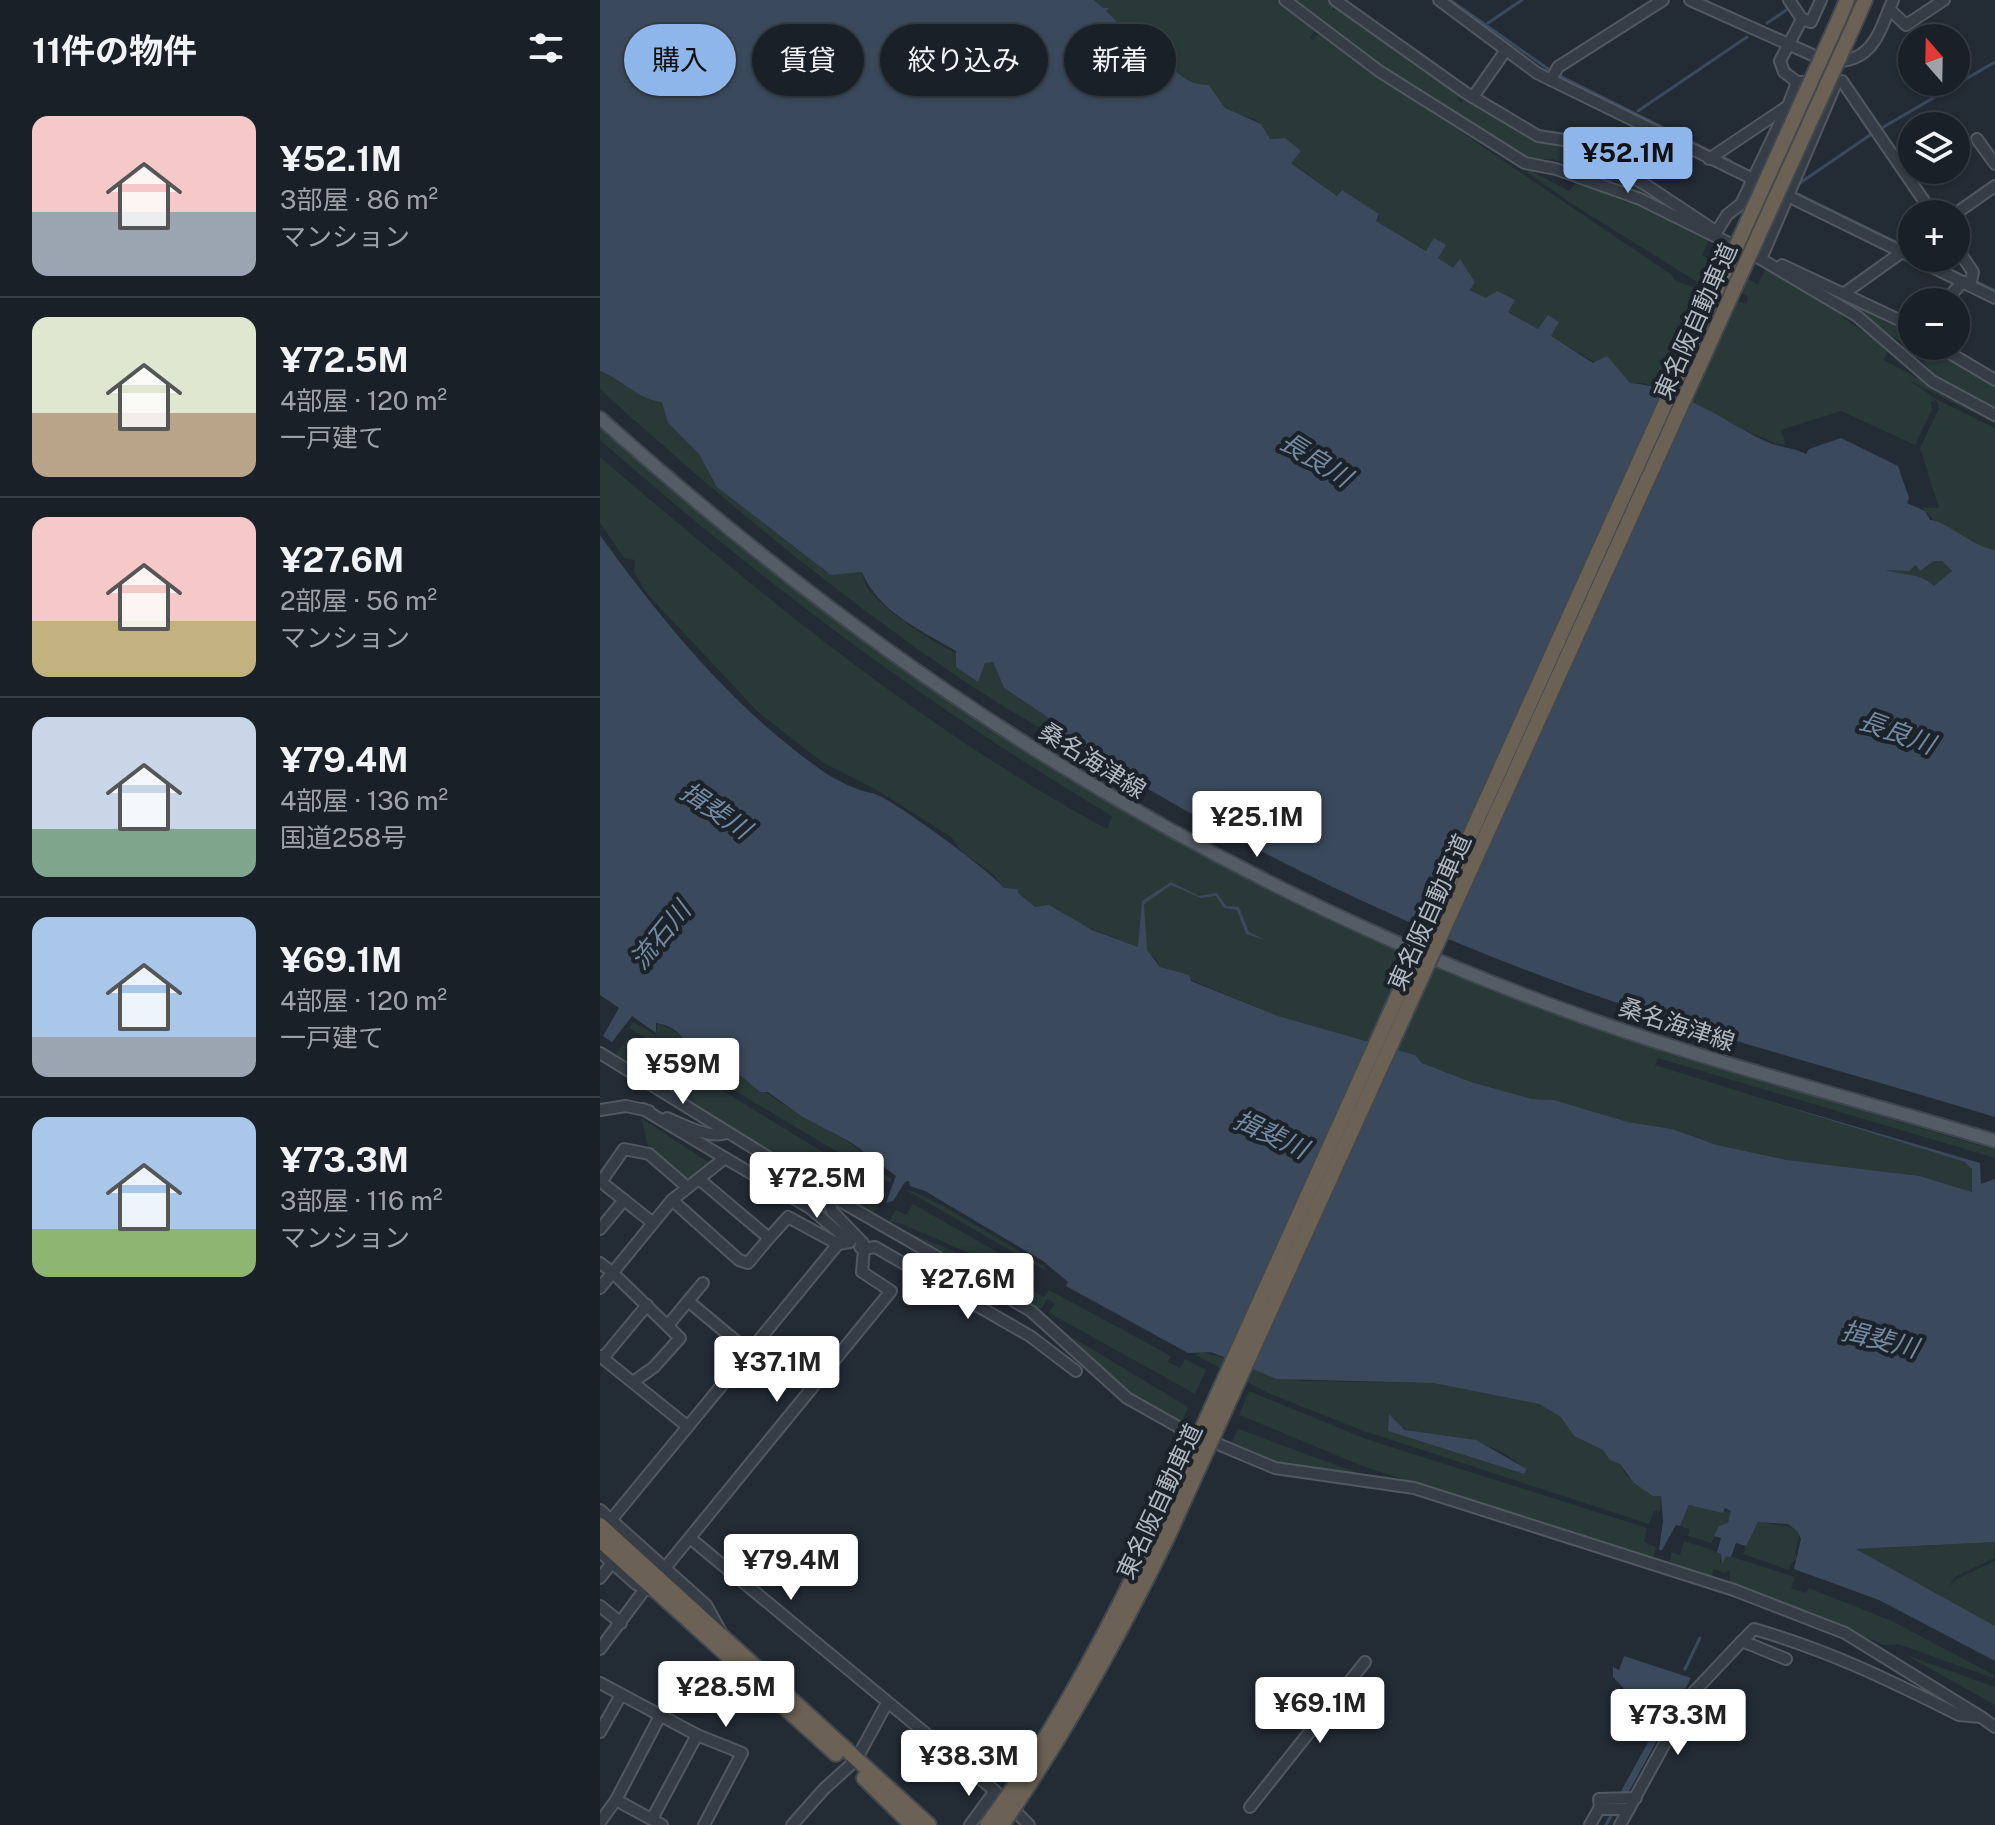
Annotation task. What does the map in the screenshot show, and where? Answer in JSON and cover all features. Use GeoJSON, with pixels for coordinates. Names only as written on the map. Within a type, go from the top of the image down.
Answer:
{"type":"FeatureCollection","features":[{"type":"Feature","properties":{"kind":"highway","name":"東名阪自動車道"},"geometry":{"type":"LineString","coordinates":[[987,1825],[1042,1743],[1091,1661],[1155,1533],[1847,0]]}},
{"type":"Feature","properties":{"kind":"highway","name":"東名阪自動車道"},"geometry":{"type":"LineString","coordinates":[[1002,1825],[1053,1750],[1102,1668],[1167,1538],[1865,0]]}},
{"type":"Feature","properties":{"kind":"highway"},"geometry":{"type":"LineString","coordinates":[[606,1523],[854,1763],[912,1825]]}},
{"type":"Feature","properties":{"kind":"highway"},"geometry":{"type":"LineString","coordinates":[[600,1540],[652,1592],[929,1825]]}},
{"type":"Feature","properties":{"kind":"highway"},"geometry":{"type":"LineString","coordinates":[[1012,1825],[1043,1776],[1053,1750]]}},
{"type":"Feature","properties":{"kind":"main road","name":"桑名海津線"},"geometry":{"type":"LineString","coordinates":[[600,418],[709,514],[944,691],[1124,806],[1254,878],[1399,943],[1566,1011],[1710,1058],[1995,1141]]}},
{"type":"Feature","properties":{"kind":"street"},"geometry":{"type":"LineString","coordinates":[[1285,0],[1403,87],[1525,163],[1556,169],[1640,199],[1716,233]]}},
{"type":"Feature","properties":{"kind":"street"},"geometry":{"type":"LineString","coordinates":[[1439,0],[1506,50],[1553,76],[1714,155],[1753,178],[1898,247]]}},
{"type":"Feature","properties":{"kind":"street"},"geometry":{"type":"LineString","coordinates":[[1553,76],[1663,0]]}},
{"type":"Feature","properties":{"kind":"street"},"geometry":{"type":"LineString","coordinates":[[1690,0],[1828,62],[1853,60],[1878,38],[1891,5]]}},
{"type":"Feature","properties":{"kind":"street"},"geometry":{"type":"LineString","coordinates":[[1789,0],[1802,19],[1811,22],[1821,0]]}},
{"type":"Feature","properties":{"kind":"street"},"geometry":{"type":"LineString","coordinates":[[1891,5],[1906,25],[1944,0]]}},
{"type":"Feature","properties":{"kind":"street"},"geometry":{"type":"LineString","coordinates":[[1338,1],[1473,97],[1538,136],[1564,140],[1598,159],[1857,316],[1932,381],[1995,415]]}},
{"type":"Feature","properties":{"kind":"street"},"geometry":{"type":"LineString","coordinates":[[1802,19],[1780,61],[1784,72],[1797,82],[1842,81],[1924,200]]}},
{"type":"Feature","properties":{"kind":"street"},"geometry":{"type":"LineString","coordinates":[[1473,97],[1506,50]]}},
{"type":"Feature","properties":{"kind":"street"},"geometry":{"type":"LineString","coordinates":[[1761,259],[1837,81]]}},
{"type":"Feature","properties":{"kind":"street"},"geometry":{"type":"LineString","coordinates":[[1716,233],[1727,215],[1741,204],[1797,82]]}},
{"type":"Feature","properties":{"kind":"street"},"geometry":{"type":"LineString","coordinates":[[1714,155],[1788,106]]}},
{"type":"Feature","properties":{"kind":"street"},"geometry":{"type":"LineString","coordinates":[[1977,139],[1994,161]]}},
{"type":"Feature","properties":{"kind":"street"},"geometry":{"type":"LineString","coordinates":[[1970,204],[1995,186]]}},
{"type":"Feature","properties":{"kind":"street"},"geometry":{"type":"LineString","coordinates":[[1761,259],[1846,292],[1898,319]]}},
{"type":"Feature","properties":{"kind":"street"},"geometry":{"type":"LineString","coordinates":[[1846,292],[1898,260]]}},
{"type":"Feature","properties":{"kind":"street"},"geometry":{"type":"LineString","coordinates":[[1961,288],[1973,272],[1970,268]]}},
{"type":"Feature","properties":{"kind":"street"},"geometry":{"type":"LineString","coordinates":[[1944,272],[1995,298]]}},
{"type":"Feature","properties":{"kind":"street"},"geometry":{"type":"LineString","coordinates":[[1961,360],[1995,380]]}},
{"type":"Feature","properties":{"kind":"street"},"geometry":{"type":"LineString","coordinates":[[600,1053],[726,1133],[1039,1317],[1127,1398],[1230,1451],[1275,1468],[1312,1476],[1414,1488],[1734,1590],[1845,1633],[1995,1727]]}},
{"type":"Feature","properties":{"kind":"street"},"geometry":{"type":"LineString","coordinates":[[600,1110],[626,1106],[643,1109],[695,1130],[721,1135],[726,1133]]}},
{"type":"Feature","properties":{"kind":"street"},"geometry":{"type":"LineString","coordinates":[[643,1109],[810,1208],[844,1243]]}},
{"type":"Feature","properties":{"kind":"street"},"geometry":{"type":"LineString","coordinates":[[653,1223],[601,1181],[624,1149],[649,1154],[687,1187]]}},
{"type":"Feature","properties":{"kind":"street"},"geometry":{"type":"LineString","coordinates":[[600,1288],[615,1275],[672,1200],[725,1158]]}},
{"type":"Feature","properties":{"kind":"street"},"geometry":{"type":"LineString","coordinates":[[699,1179],[769,1238]]}},
{"type":"Feature","properties":{"kind":"street"},"geometry":{"type":"LineString","coordinates":[[665,1568],[891,1291],[862,1272],[863,1243],[832,1211],[826,1193]]}},
{"type":"Feature","properties":{"kind":"street"},"geometry":{"type":"LineString","coordinates":[[600,1229],[624,1200]]}},
{"type":"Feature","properties":{"kind":"street"},"geometry":{"type":"LineString","coordinates":[[672,1200],[739,1260],[748,1263],[788,1217],[844,1243],[864,1249],[875,1247],[1030,1336],[1076,1371]]}},
{"type":"Feature","properties":{"kind":"street"},"geometry":{"type":"LineString","coordinates":[[606,1523],[748,1351],[844,1243]]}},
{"type":"Feature","properties":{"kind":"street"},"geometry":{"type":"LineString","coordinates":[[600,1263],[669,1324]]}},
{"type":"Feature","properties":{"kind":"street"},"geometry":{"type":"LineString","coordinates":[[633,1382],[654,1367],[680,1338],[666,1326],[703,1283]]}},
{"type":"Feature","properties":{"kind":"street"},"geometry":{"type":"LineString","coordinates":[[688,1301],[748,1351]]}},
{"type":"Feature","properties":{"kind":"street"},"geometry":{"type":"LineString","coordinates":[[647,1305],[602,1357],[687,1426]]}},
{"type":"Feature","properties":{"kind":"street"},"geometry":{"type":"LineString","coordinates":[[600,1510],[606,1523],[665,1568],[706,1605],[721,1633]]}},
{"type":"Feature","properties":{"kind":"street"},"geometry":{"type":"LineString","coordinates":[[690,1538],[995,1791],[1029,1825]]}},
{"type":"Feature","properties":{"kind":"street"},"geometry":{"type":"LineString","coordinates":[[600,1552],[652,1592],[600,1649]]}},
{"type":"Feature","properties":{"kind":"street"},"geometry":{"type":"LineString","coordinates":[[600,1578],[612,1563]]}},
{"type":"Feature","properties":{"kind":"street"},"geometry":{"type":"LineString","coordinates":[[600,1606],[621,1623]]}},
{"type":"Feature","properties":{"kind":"street"},"geometry":{"type":"LineString","coordinates":[[1620,1825],[1692,1694],[1754,1629],[1834,1653],[1959,1715],[1981,1717]]}},
{"type":"Feature","properties":{"kind":"street"},"geometry":{"type":"LineString","coordinates":[[1742,1641],[1786,1659]]}},
{"type":"Feature","properties":{"kind":"street"},"geometry":{"type":"LineString","coordinates":[[1250,1807],[1365,1662]]}},
{"type":"Feature","properties":{"kind":"street"},"geometry":{"type":"LineString","coordinates":[[600,1683],[697,1735],[742,1753],[704,1825]]}},
{"type":"Feature","properties":{"kind":"street"},"geometry":{"type":"LineString","coordinates":[[600,1732],[621,1695]]}},
{"type":"Feature","properties":{"kind":"street"},"geometry":{"type":"LineString","coordinates":[[792,1825],[824,1789],[854,1763],[887,1703]]}},
{"type":"Feature","properties":{"kind":"street"},"geometry":{"type":"LineString","coordinates":[[601,1818],[616,1800],[660,1716]]}},
{"type":"Feature","properties":{"kind":"street"},"geometry":{"type":"LineString","coordinates":[[616,1800],[657,1822],[697,1735]]}},
{"type":"Feature","properties":{"kind":"street"},"geometry":{"type":"LineString","coordinates":[[970,1825],[995,1791]]}},
{"type":"Feature","properties":{"kind":"street"},"geometry":{"type":"LineString","coordinates":[[1590,1825],[1599,1809],[1599,1799],[1636,1798]]}},
{"type":"Feature","properties":{"kind":"street"},"geometry":{"type":"LineString","coordinates":[[1599,1809],[1629,1809]]}},
{"type":"Feature","properties":{"kind":"shaded area"},"geometry":{"type":"Polygon","coordinates":[[[1094,0],[1277,0],[1316,30],[1310,38],[1313,40],[1319,33],[1672,275],[1675,281],[1747,304],[1748,297],[1740,292],[1746,278],[1758,284],[1766,268],[1843,311],[1842,317],[1889,348],[1884,360],[1995,420],[1995,424],[1909,380],[1936,399],[1995,428],[1995,550],[1954,534],[1936,522],[1922,507],[1939,508],[1920,448],[1939,408],[1936,400],[1931,402],[1932,410],[1915,445],[1841,411],[1781,430],[1786,445],[1722,420],[1692,402],[1644,383],[1630,383],[1470,289],[1475,282],[1462,262],[1453,268],[1437,258],[1445,245],[1434,239],[1427,251],[1376,221],[1379,215],[1341,190],[1337,196],[1291,162],[1285,138],[1270,139],[1255,119],[1228,112],[1217,101],[1214,91],[1185,80],[1176,71],[1176,24],[1118,24],[1094,0]]]}},
{"type":"Feature","properties":{"kind":"shaded area"},"geometry":{"type":"Polygon","coordinates":[[[1292,0],[1330,0],[1335,4],[1332,11],[1339,7],[1462,94],[1458,100],[1461,103],[1466,97],[1558,142],[1618,174],[1705,228],[1612,180],[1609,184],[1553,159],[1526,159],[1453,116],[1452,110],[1450,114],[1324,25],[1324,19],[1321,23],[1292,0]]]}},
{"type":"Feature","properties":{"kind":"shaded area"},"geometry":{"type":"Polygon","coordinates":[[[1511,160],[1569,191],[1577,181],[1628,203],[1631,199],[1710,238],[1702,255],[1709,259],[1699,283],[1572,204],[1511,160]]]}},
{"type":"Feature","properties":{"kind":"shaded area"},"geometry":{"type":"Polygon","coordinates":[[[1780,268],[1898,323],[1898,340],[1780,268]]]}},
{"type":"Feature","properties":{"kind":"shaded area"},"geometry":{"type":"Polygon","coordinates":[[[1923,360],[1958,360],[1995,382],[1995,409],[1933,376],[1923,360]]]}},
{"type":"Feature","properties":{"kind":"shaded area"},"geometry":{"type":"Polygon","coordinates":[[[600,371],[645,397],[662,401],[670,426],[699,454],[708,470],[826,572],[862,572],[869,590],[907,623],[969,660],[983,666],[988,661],[993,662],[1004,688],[1064,728],[1061,736],[1103,763],[970,685],[826,581],[688,468],[600,389],[600,371]]]}},
{"type":"Feature","properties":{"kind":"shaded area"},"geometry":{"type":"Polygon","coordinates":[[[600,425],[811,597],[941,695],[1051,768],[1223,865],[1402,950],[1528,1002],[1658,1047],[1661,1052],[1995,1150],[1995,1158],[1658,1058],[1655,1065],[1965,1162],[1972,1169],[1972,1192],[1920,1176],[1787,1160],[1717,1145],[1672,1129],[1628,1122],[1554,1100],[1532,1099],[1471,1082],[1422,1063],[1414,1055],[1278,1016],[1160,967],[1155,958],[1143,949],[1035,907],[1004,888],[993,874],[962,852],[951,837],[877,790],[822,762],[759,713],[649,596],[634,573],[635,560],[624,558],[600,523],[600,457],[782,608],[907,703],[972,748],[1107,829],[1112,816],[977,731],[784,592],[600,440],[600,425]]]}},
{"type":"Feature","properties":{"kind":"shaded area"},"geometry":{"type":"Polygon","coordinates":[[[1934,561],[1942,561],[1952,572],[1934,586],[1923,579],[1902,577],[1886,569],[1912,569],[1916,565],[1924,569],[1934,561]]]}},
{"type":"Feature","properties":{"kind":"shaded area"},"geometry":{"type":"Polygon","coordinates":[[[633,1022],[656,1035],[658,1023],[687,1038],[696,1060],[740,1075],[801,1116],[852,1144],[869,1159],[867,1164],[892,1179],[890,1183],[629,1028],[633,1022]]]}},
{"type":"Feature","properties":{"kind":"shaded area"},"geometry":{"type":"Polygon","coordinates":[[[628,1038],[636,1043],[638,1039],[872,1182],[866,1194],[879,1202],[873,1213],[615,1055],[628,1038]]]}},
{"type":"Feature","properties":{"kind":"shaded area"},"geometry":{"type":"Polygon","coordinates":[[[641,1118],[711,1164],[685,1181],[649,1150],[641,1118]]]}},
{"type":"Feature","properties":{"kind":"shaded area"},"geometry":{"type":"Polygon","coordinates":[[[906,1190],[972,1223],[1044,1266],[1046,1271],[906,1190]]]}},
{"type":"Feature","properties":{"kind":"shaded area"},"geometry":{"type":"Polygon","coordinates":[[[913,1204],[1036,1274],[1025,1278],[905,1225],[889,1221],[896,1210],[906,1215],[913,1204]]]}},
{"type":"Feature","properties":{"kind":"shaded area"},"geometry":{"type":"Polygon","coordinates":[[[909,1233],[993,1267],[1044,1297],[1049,1290],[1171,1356],[1168,1362],[1180,1368],[1185,1359],[1206,1370],[1195,1394],[1049,1313],[1055,1303],[1047,1299],[1041,1309],[909,1233]]]}},
{"type":"Feature","properties":{"kind":"shaded area"},"geometry":{"type":"Polygon","coordinates":[[[1072,1337],[1188,1407],[1181,1425],[1106,1375],[1092,1363],[1072,1337]]]}},
{"type":"Feature","properties":{"kind":"shaded area"},"geometry":{"type":"Polygon","coordinates":[[[1199,1351],[1302,1381],[1433,1383],[1539,1404],[1561,1417],[1574,1436],[1603,1450],[1620,1464],[1626,1475],[1652,1495],[1661,1496],[1660,1512],[1654,1511],[1649,1524],[1364,1431],[1270,1394],[1195,1355],[1199,1351]],[[1389,1414],[1388,1431],[1523,1474],[1527,1470],[1512,1458],[1483,1445],[1408,1430],[1389,1414]]]}},
{"type":"Feature","properties":{"kind":"shaded area"},"geometry":{"type":"Polygon","coordinates":[[[1249,1391],[1366,1439],[1647,1528],[1644,1542],[1656,1547],[1652,1560],[1365,1467],[1239,1415],[1249,1391]]]}},
{"type":"Feature","properties":{"kind":"shaded area"},"geometry":{"type":"Polygon","coordinates":[[[1238,1429],[1366,1477],[1298,1468],[1230,1446],[1238,1429]]]}},
{"type":"Feature","properties":{"kind":"shaded area"},"geometry":{"type":"Polygon","coordinates":[[[1689,1505],[1731,1512],[1729,1523],[1719,1526],[1712,1543],[1688,1536],[1690,1529],[1680,1526],[1689,1505]]]}},
{"type":"Feature","properties":{"kind":"shaded area"},"geometry":{"type":"Polygon","coordinates":[[[1761,1520],[1790,1527],[1800,1533],[1795,1552],[1797,1560],[1792,1562],[1789,1570],[1743,1554],[1752,1531],[1761,1520]]]}},
{"type":"Feature","properties":{"kind":"shaded area"},"geometry":{"type":"Polygon","coordinates":[[[1684,1541],[1721,1553],[1720,1564],[1726,1555],[1795,1577],[1791,1588],[1806,1593],[1809,1588],[1892,1621],[1994,1675],[1993,1678],[1898,1644],[1885,1645],[1730,1584],[1730,1570],[1725,1573],[1714,1569],[1711,1578],[1670,1565],[1671,1552],[1680,1555],[1684,1541]]]}},
{"type":"Feature","properties":{"kind":"shaded area"},"geometry":{"type":"Polygon","coordinates":[[[1995,1542],[1994,1558],[1955,1577],[1949,1587],[1956,1579],[1995,1561],[1995,1626],[1856,1549],[1995,1542]]]}},
{"type":"Feature","properties":{"kind":"shaded area"},"geometry":{"type":"Polygon","coordinates":[[[1906,1655],[1995,1687],[1995,1705],[1906,1655]]]}},
{"type":"Feature","properties":{"kind":"water","name":"長良川"},"geometry":{"type":"Polygon","coordinates":[[[600,0],[1094,0],[1103,8],[1109,8],[1106,11],[1120,24],[1064,24],[1064,96],[1176,96],[1176,71],[1192,82],[1209,85],[1225,108],[1261,124],[1270,139],[1285,138],[1301,151],[1291,163],[1337,196],[1342,190],[1379,214],[1376,221],[1426,251],[1434,238],[1446,245],[1438,258],[1453,268],[1460,259],[1475,282],[1470,290],[1486,298],[1497,291],[1515,300],[1508,312],[1538,329],[1548,315],[1559,322],[1551,336],[1593,363],[1607,356],[1630,383],[1666,391],[1770,443],[1806,454],[1809,449],[1841,438],[1898,466],[1909,498],[1907,503],[1925,511],[1930,520],[1995,550],[1995,1117],[1719,1035],[1555,981],[1426,930],[1240,840],[1061,736],[1064,728],[1004,688],[993,662],[985,663],[978,682],[956,667],[956,651],[890,609],[869,586],[862,572],[831,575],[717,487],[699,454],[668,423],[662,402],[637,393],[600,371],[600,0]],[[1934,561],[1920,571],[1916,565],[1909,571],[1886,570],[1917,576],[1934,586],[1952,571],[1942,561],[1934,561]]]}},
{"type":"Feature","properties":{"kind":"water"},"geometry":{"type":"Polygon","coordinates":[[[600,535],[676,633],[761,722],[829,775],[882,797],[918,820],[1004,888],[1018,889],[1018,893],[1035,907],[1049,905],[1092,930],[1138,947],[1142,901],[1171,882],[1199,896],[1217,893],[1226,906],[1239,907],[1249,932],[1265,940],[1246,934],[1237,910],[1224,908],[1216,896],[1201,898],[1171,885],[1144,904],[1147,950],[1160,967],[1189,975],[1191,981],[1278,1016],[1415,1055],[1422,1063],[1471,1082],[1532,1099],[1554,1100],[1628,1122],[1672,1129],[1717,1145],[1787,1160],[1920,1176],[1972,1192],[1972,1169],[1965,1162],[1762,1099],[1980,1163],[1981,1184],[1995,1179],[1995,1542],[1856,1549],[1995,1626],[1995,1661],[1879,1600],[1794,1569],[1801,1539],[1788,1524],[1758,1522],[1746,1546],[1736,1543],[1731,1557],[1726,1556],[1722,1564],[1721,1554],[1717,1552],[1721,1538],[1714,1536],[1719,1526],[1728,1523],[1731,1511],[1725,1508],[1723,1513],[1689,1505],[1680,1526],[1676,1525],[1662,1550],[1659,1550],[1663,1521],[1661,1496],[1653,1496],[1634,1483],[1620,1464],[1610,1460],[1603,1450],[1574,1436],[1561,1417],[1539,1404],[1433,1383],[1277,1379],[1211,1352],[1188,1353],[1066,1286],[1068,1282],[1043,1261],[925,1191],[910,1186],[909,1181],[905,1182],[893,1201],[886,1203],[896,1176],[852,1143],[801,1116],[768,1092],[760,1092],[740,1075],[696,1060],[685,1041],[670,1027],[656,1023],[656,1033],[632,1016],[612,1042],[603,1036],[619,1008],[600,995],[600,535]]]}},
{"type":"Feature","properties":{"kind":"water"},"geometry":{"type":"Polygon","coordinates":[[[1389,1414],[1405,1430],[1476,1440],[1527,1469],[1524,1474],[1388,1431],[1389,1414]]]}},
{"type":"Feature","properties":{"kind":"water"},"geometry":{"type":"Polygon","coordinates":[[[1624,1656],[1691,1678],[1627,1795],[1619,1795],[1658,1724],[1613,1677],[1613,1667],[1619,1670],[1624,1656]]]}},
{"type":"Feature","properties":{"kind":"waterway"},"geometry":{"type":"LineString","coordinates":[[1450,0],[1551,71]]}},
{"type":"Feature","properties":{"kind":"waterway"},"geometry":{"type":"LineString","coordinates":[[1488,23],[1522,0]]}},
{"type":"Feature","properties":{"kind":"waterway"},"geometry":{"type":"LineString","coordinates":[[1767,23],[1788,9]]}},
{"type":"Feature","properties":{"kind":"waterway"},"geometry":{"type":"LineString","coordinates":[[1638,111],[1747,37]]}},
{"type":"Feature","properties":{"kind":"waterway"},"geometry":{"type":"LineString","coordinates":[[1880,129],[1995,62]]}},
{"type":"Feature","properties":{"kind":"waterway"},"geometry":{"type":"LineString","coordinates":[[1558,75],[1712,152]]}},
{"type":"Feature","properties":{"kind":"waterway"},"geometry":{"type":"LineString","coordinates":[[1800,183],[1873,133]]}},
{"type":"Feature","properties":{"kind":"waterway"},"geometry":{"type":"LineString","coordinates":[[1719,155],[1731,161]]}},
{"type":"Feature","properties":{"kind":"waterway"},"geometry":{"type":"LineString","coordinates":[[1798,194],[1898,243]]}},
{"type":"Feature","properties":{"kind":"waterway"},"geometry":{"type":"LineString","coordinates":[[1955,272],[1967,278]]}},
{"type":"Feature","properties":{"kind":"waterway"},"geometry":{"type":"LineString","coordinates":[[1977,282],[1995,291]]}},
{"type":"Feature","properties":{"kind":"waterway"},"geometry":{"type":"LineString","coordinates":[[1685,1669],[1700,1638]]}},
{"type":"Feature","properties":{"kind":"waterway"},"geometry":{"type":"LineString","coordinates":[[1606,1825],[1612,1814]]}},
{"type":"Feature","properties":{"kind":"water label","name":"揖斐川"},"geometry":{"type":"Point","coordinates":[716,810]}},
{"type":"Feature","properties":{"kind":"water label","name":"流石川"},"geometry":{"type":"Point","coordinates":[660,935]}},
{"type":"Feature","properties":{"kind":"water label","name":"揖斐川"},"geometry":{"type":"Point","coordinates":[1271,1134]}},
{"type":"Feature","properties":{"kind":"water label","name":"揖斐川"},"geometry":{"type":"Point","coordinates":[1880,1339]}}]}
